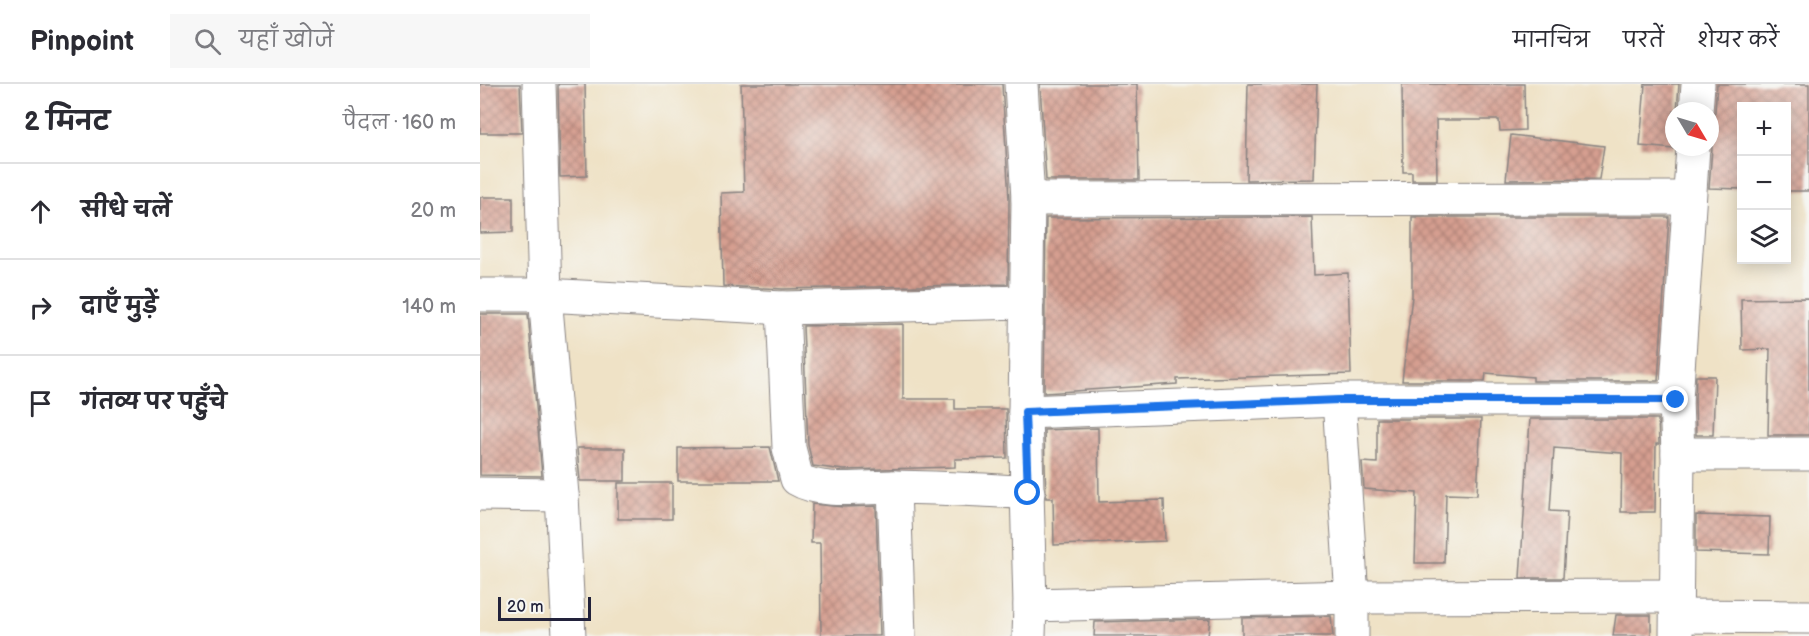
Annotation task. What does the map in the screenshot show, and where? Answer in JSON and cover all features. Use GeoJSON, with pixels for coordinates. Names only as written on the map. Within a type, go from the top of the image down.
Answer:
{"type":"FeatureCollection","features":[{"type":"Feature","properties":{"kind":"street"},"geometry":{"type":"LineString","coordinates":[[539,84],[545,296],[561,495],[569,636]]}},
{"type":"Feature","properties":{"kind":"street"},"geometry":{"type":"LineString","coordinates":[[1021,84],[1028,199],[1025,412],[1030,620],[1352,597],[1676,616],[1809,617]]}},
{"type":"Feature","properties":{"kind":"street"},"geometry":{"type":"LineString","coordinates":[[1697,102],[1698,84]]}},
{"type":"Feature","properties":{"kind":"street"},"geometry":{"type":"LineString","coordinates":[[1676,616],[1678,454],[1676,400],[1692,156]]}},
{"type":"Feature","properties":{"kind":"street"},"geometry":{"type":"LineString","coordinates":[[1028,199],[1689,198]]}},
{"type":"Feature","properties":{"kind":"street"},"geometry":{"type":"LineString","coordinates":[[480,295],[545,296],[783,309],[1027,302]]}},
{"type":"Feature","properties":{"kind":"street"},"geometry":{"type":"LineString","coordinates":[[783,309],[789,448],[797,479],[808,486],[822,487],[894,487],[1028,493]]}},
{"type":"Feature","properties":{"kind":"street"},"geometry":{"type":"LineString","coordinates":[[1025,412],[1339,400],[1676,400]]}},
{"type":"Feature","properties":{"kind":"street"},"geometry":{"type":"LineString","coordinates":[[1339,400],[1352,597],[1352,636]]}},
{"type":"Feature","properties":{"kind":"street"},"geometry":{"type":"LineString","coordinates":[[1678,454],[1809,453]]}},
{"type":"Feature","properties":{"kind":"street"},"geometry":{"type":"LineString","coordinates":[[894,487],[899,636]]}},
{"type":"Feature","properties":{"kind":"street"},"geometry":{"type":"LineString","coordinates":[[480,494],[561,495]]}},
{"type":"Feature","properties":{"kind":"building"},"geometry":{"type":"Polygon","coordinates":[[[480,84],[520,84],[522,133],[480,133],[480,84]]]}},
{"type":"Feature","properties":{"kind":"building"},"geometry":{"type":"Polygon","coordinates":[[[558,84],[585,84],[587,176],[560,177],[558,84]]]}},
{"type":"Feature","properties":{"kind":"building"},"geometry":{"type":"Polygon","coordinates":[[[741,84],[1002,84],[1009,199],[1008,284],[783,289],[723,286],[721,193],[744,192],[741,84]]]}},
{"type":"Feature","properties":{"kind":"building"},"geometry":{"type":"Polygon","coordinates":[[[1040,84],[1137,84],[1139,180],[1046,180],[1040,84]]]}},
{"type":"Feature","properties":{"kind":"building"},"geometry":{"type":"Polygon","coordinates":[[[1248,84],[1317,84],[1314,179],[1246,180],[1248,84]]]}},
{"type":"Feature","properties":{"kind":"building"},"geometry":{"type":"Polygon","coordinates":[[[1402,84],[1524,84],[1525,130],[1500,131],[1499,120],[1436,120],[1437,180],[1412,180],[1412,172],[1403,172],[1402,84]]]}},
{"type":"Feature","properties":{"kind":"building"},"geometry":{"type":"Polygon","coordinates":[[[1645,84],[1679,84],[1678,102],[1665,102],[1665,148],[1640,146],[1645,84]]]}},
{"type":"Feature","properties":{"kind":"building"},"geometry":{"type":"Polygon","coordinates":[[[1717,84],[1809,84],[1809,191],[1791,191],[1791,102],[1737,102],[1737,189],[1709,188],[1711,156],[1719,156],[1719,102],[1716,102],[1717,84]]]}},
{"type":"Feature","properties":{"kind":"building"},"geometry":{"type":"Polygon","coordinates":[[[1511,135],[1604,146],[1599,179],[1506,180],[1511,135]]]}},
{"type":"Feature","properties":{"kind":"building"},"geometry":{"type":"Polygon","coordinates":[[[480,197],[513,197],[513,232],[480,233],[480,197]]]}},
{"type":"Feature","properties":{"kind":"building"},"geometry":{"type":"Polygon","coordinates":[[[1312,217],[1314,275],[1348,273],[1351,374],[1177,379],[1177,384],[1044,393],[1046,218],[1312,217]]]}},
{"type":"Feature","properties":{"kind":"building"},"geometry":{"type":"Polygon","coordinates":[[[1412,217],[1669,217],[1658,381],[1533,381],[1533,377],[1486,373],[1485,381],[1402,381],[1412,296],[1412,217]]]}},
{"type":"Feature","properties":{"kind":"building"},"geometry":{"type":"Polygon","coordinates":[[[1809,298],[1809,435],[1768,435],[1770,349],[1742,350],[1741,299],[1809,298]]]}},
{"type":"Feature","properties":{"kind":"building"},"geometry":{"type":"Polygon","coordinates":[[[480,314],[528,314],[542,476],[480,475],[480,314]]]}},
{"type":"Feature","properties":{"kind":"building"},"geometry":{"type":"Polygon","coordinates":[[[903,324],[903,399],[955,399],[955,409],[1006,409],[1007,458],[955,459],[955,467],[844,470],[813,466],[808,445],[803,326],[903,324]]]}},
{"type":"Feature","properties":{"kind":"building"},"geometry":{"type":"Polygon","coordinates":[[[1696,376],[1715,376],[1713,435],[1696,435],[1696,376]]]}},
{"type":"Feature","properties":{"kind":"building"},"geometry":{"type":"Polygon","coordinates":[[[1377,419],[1481,419],[1477,495],[1446,494],[1444,563],[1415,563],[1417,493],[1364,489],[1362,462],[1377,463],[1377,419]]]}},
{"type":"Feature","properties":{"kind":"building"},"geometry":{"type":"Polygon","coordinates":[[[1530,419],[1658,419],[1659,444],[1656,444],[1655,512],[1621,512],[1622,453],[1554,448],[1550,511],[1567,512],[1563,578],[1520,578],[1530,419]]]}},
{"type":"Feature","properties":{"kind":"building"},"geometry":{"type":"Polygon","coordinates":[[[1098,428],[1099,502],[1164,500],[1165,541],[1054,545],[1053,498],[1046,498],[1044,430],[1098,428]]]}},
{"type":"Feature","properties":{"kind":"building"},"geometry":{"type":"Polygon","coordinates":[[[770,447],[778,481],[678,481],[678,448],[770,447]]]}},
{"type":"Feature","properties":{"kind":"building"},"geometry":{"type":"Polygon","coordinates":[[[577,448],[625,448],[625,481],[580,481],[577,448]]]}},
{"type":"Feature","properties":{"kind":"building"},"geometry":{"type":"Polygon","coordinates":[[[618,483],[672,483],[672,519],[618,519],[618,483]]]}},
{"type":"Feature","properties":{"kind":"building"},"geometry":{"type":"Polygon","coordinates":[[[812,504],[843,507],[876,506],[880,636],[821,636],[820,543],[811,543],[812,504]]]}},
{"type":"Feature","properties":{"kind":"building"},"geometry":{"type":"Polygon","coordinates":[[[1696,515],[1770,517],[1769,554],[1696,552],[1696,515]]]}},
{"type":"Feature","properties":{"kind":"building"},"geometry":{"type":"Polygon","coordinates":[[[1616,615],[1651,615],[1651,636],[1613,636],[1616,615]]]}},
{"type":"Feature","properties":{"kind":"building"},"geometry":{"type":"Polygon","coordinates":[[[1331,616],[1333,636],[1242,636],[1242,618],[1331,616]]]}},
{"type":"Feature","properties":{"kind":"building"},"geometry":{"type":"Polygon","coordinates":[[[1210,619],[1208,636],[1094,636],[1095,622],[1210,619]]]}},
{"type":"Feature","properties":{"kind":"route"},"geometry":{"type":"LineString","coordinates":[[1028,493],[1025,412],[1339,400],[1676,400]]}}]}
